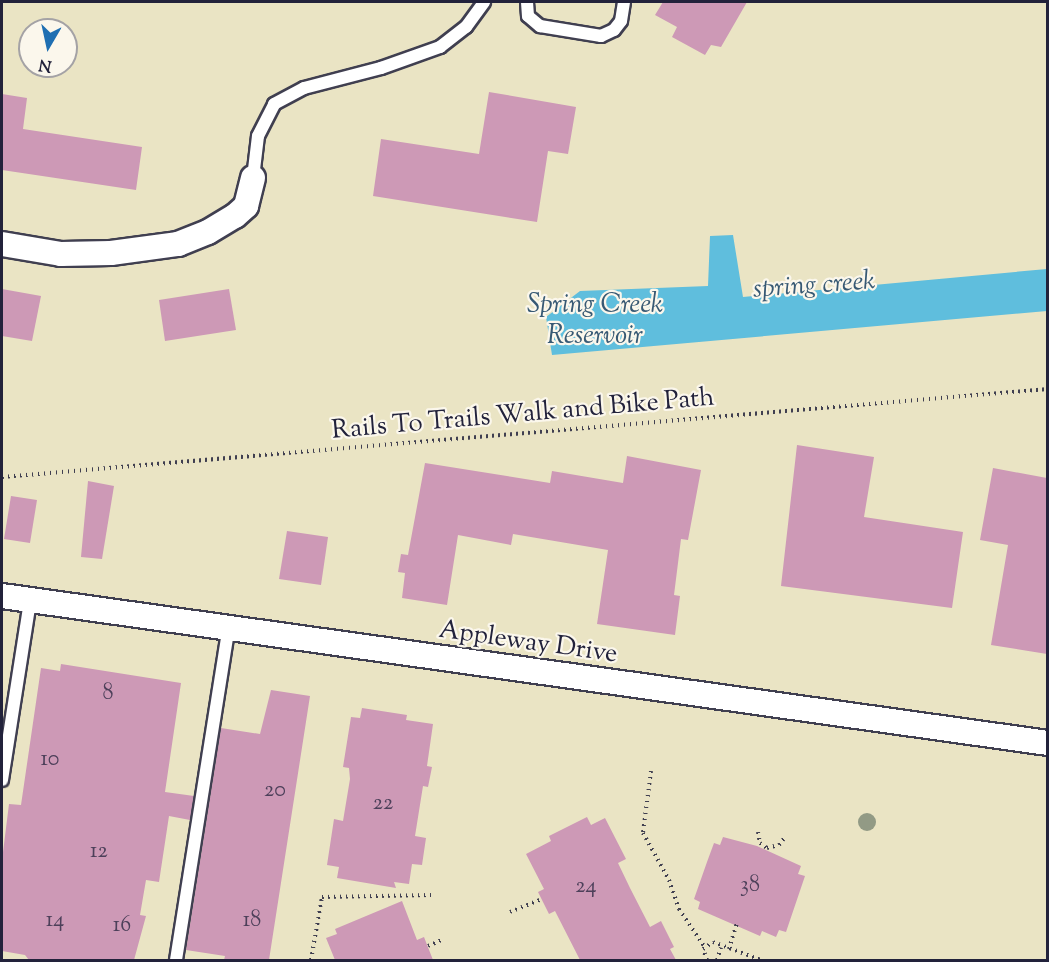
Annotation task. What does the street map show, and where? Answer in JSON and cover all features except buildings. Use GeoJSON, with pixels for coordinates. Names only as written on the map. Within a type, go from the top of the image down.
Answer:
{"type":"FeatureCollection","features":[{"type":"Feature","properties":{"kind":"street"},"geometry":{"type":"LineString","coordinates":[[2,244],[61,254],[111,253],[178,244],[208,232],[235,216],[246,206],[253,178]]}},
{"type":"Feature","properties":{"kind":"street","name":"Appleway Drive"},"geometry":{"type":"LineString","coordinates":[[2,596],[228,631],[1047,743]]}},
{"type":"Feature","properties":{"kind":"lane"},"geometry":{"type":"LineString","coordinates":[[253,178],[258,136],[274,104],[304,88],[381,68],[440,47],[466,27],[484,2]]}},
{"type":"Feature","properties":{"kind":"lane"},"geometry":{"type":"LineString","coordinates":[[527,2],[528,16],[540,26],[601,36],[614,30],[621,21],[624,2]]}},
{"type":"Feature","properties":{"kind":"lane"},"geometry":{"type":"LineString","coordinates":[[2,780],[30,601]]}},
{"type":"Feature","properties":{"kind":"lane"},"geometry":{"type":"LineString","coordinates":[[176,960],[228,631]]}},
{"type":"Feature","properties":{"kind":"path","name":"Rails To Trails Walk and Bike Path"},"geometry":{"type":"LineString","coordinates":[[2,477],[1047,388]]}},
{"type":"Feature","properties":{"kind":"path"},"geometry":{"type":"LineString","coordinates":[[651,771],[643,833],[669,880],[679,909],[704,946],[703,955],[707,960]]}},
{"type":"Feature","properties":{"kind":"path"},"geometry":{"type":"LineString","coordinates":[[758,832],[760,843],[766,850],[779,845],[785,837]]}},
{"type":"Feature","properties":{"kind":"path"},"geometry":{"type":"LineString","coordinates":[[311,960],[322,897],[431,895]]}},
{"type":"Feature","properties":{"kind":"path"},"geometry":{"type":"LineString","coordinates":[[510,912],[542,899]]}},
{"type":"Feature","properties":{"kind":"path"},"geometry":{"type":"LineString","coordinates":[[729,949],[737,923]]}},
{"type":"Feature","properties":{"kind":"path"},"geometry":{"type":"LineString","coordinates":[[428,946],[444,939]]}},
{"type":"Feature","properties":{"kind":"path"},"geometry":{"type":"LineString","coordinates":[[704,946],[713,942],[720,947],[761,960]]}},
{"type":"Feature","properties":{"kind":"path"},"geometry":{"type":"LineString","coordinates":[[717,960],[720,947]]}},
{"type":"Feature","properties":{"kind":"water","name":"Spring Creek Reservoir"},"geometry":{"type":"Polygon","coordinates":[[[733,235],[743,297],[1047,269],[1047,311],[552,355],[546,317],[580,291],[708,286],[710,236],[733,235]]]}},
{"type":"Feature","properties":{"kind":"water label","name":"spring creek"},"geometry":{"type":"Point","coordinates":[814,286]}}]}
